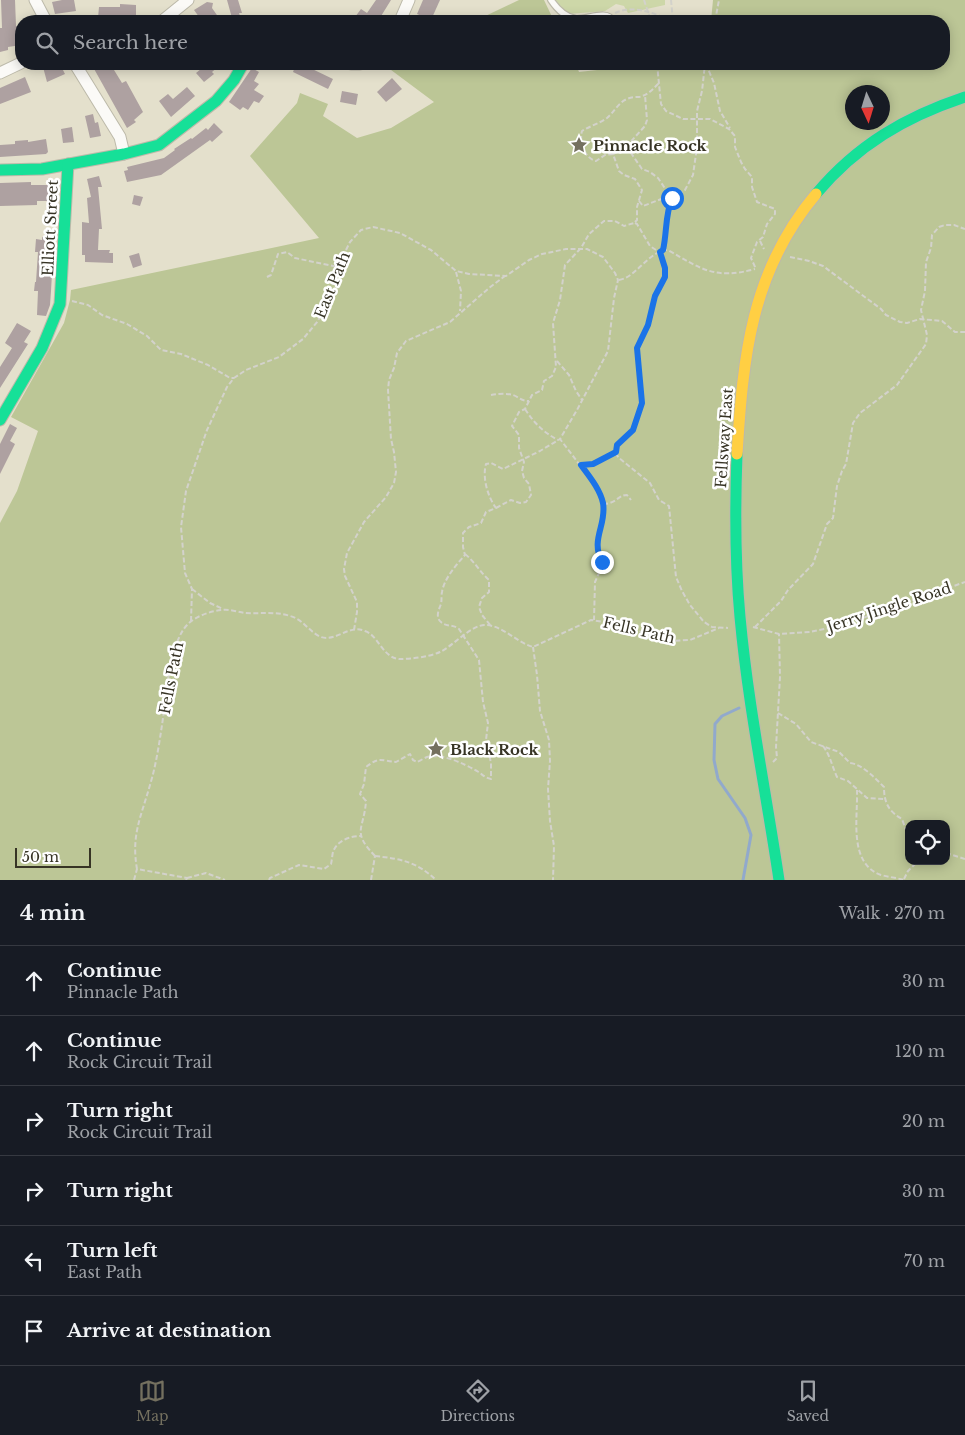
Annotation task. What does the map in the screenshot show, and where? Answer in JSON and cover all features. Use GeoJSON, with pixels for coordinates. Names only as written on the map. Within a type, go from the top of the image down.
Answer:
{"type":"FeatureCollection","features":[{"type":"Feature","properties":{"kind":"main road"},"geometry":{"type":"LineString","coordinates":[[0,170],[42,169],[154,147],[168,139],[216,101],[234,80],[240,70]]}},
{"type":"Feature","properties":{"kind":"main road","name":"Fellsway East"},"geometry":{"type":"LineString","coordinates":[[779,880],[742,646],[736,563],[734,499],[741,394],[749,335],[758,298],[775,254],[798,216],[812,198],[856,154],[900,124],[965,96]]}},
{"type":"Feature","properties":{"kind":"main road","name":"Elliott Street"},"geometry":{"type":"LineString","coordinates":[[0,420],[49,332],[59,309],[62,295],[68,164]]}},
{"type":"Feature","properties":{"kind":"street"},"geometry":{"type":"LineString","coordinates":[[35,0],[43,15]]}},
{"type":"Feature","properties":{"kind":"street"},"geometry":{"type":"LineString","coordinates":[[169,15],[188,0]]}},
{"type":"Feature","properties":{"kind":"street"},"geometry":{"type":"LineString","coordinates":[[403,15],[409,0]]}},
{"type":"Feature","properties":{"kind":"street"},"geometry":{"type":"LineString","coordinates":[[0,73],[15,67]]}},
{"type":"Feature","properties":{"kind":"street"},"geometry":{"type":"LineString","coordinates":[[79,70],[120,137],[124,154]]}},
{"type":"Feature","properties":{"kind":"lane"},"geometry":{"type":"LineString","coordinates":[[551,0],[561,12],[567,15]]}},
{"type":"Feature","properties":{"kind":"path"},"geometry":{"type":"LineString","coordinates":[[644,0],[648,15]]}},
{"type":"Feature","properties":{"kind":"path"},"geometry":{"type":"LineString","coordinates":[[671,0],[671,15]]}},
{"type":"Feature","properties":{"kind":"path"},"geometry":{"type":"LineString","coordinates":[[716,15],[719,0]]}},
{"type":"Feature","properties":{"kind":"path"},"geometry":{"type":"LineString","coordinates":[[614,15],[616,12],[627,9],[657,15]]}},
{"type":"Feature","properties":{"kind":"path"},"geometry":{"type":"LineString","coordinates":[[658,70],[661,104],[666,111],[683,119],[710,119],[732,131]]}},
{"type":"Feature","properties":{"kind":"path"},"geometry":{"type":"LineString","coordinates":[[639,201],[643,206],[664,198],[672,198],[685,190],[693,175],[697,147],[697,120],[705,70]]}},
{"type":"Feature","properties":{"kind":"path"},"geometry":{"type":"LineString","coordinates":[[709,70],[714,82],[720,111],[735,136],[735,147],[741,162],[752,176],[752,187],[757,202],[772,206],[776,212],[767,224],[763,237],[754,247],[751,258],[755,269]]}},
{"type":"Feature","properties":{"kind":"path"},"geometry":{"type":"LineString","coordinates":[[645,95],[647,120],[645,126],[624,149],[605,155],[596,161],[591,160],[585,153],[580,138],[582,131],[604,120],[614,112],[620,103],[628,98],[645,95],[652,91],[659,83]]}},
{"type":"Feature","properties":{"kind":"path"},"geometry":{"type":"LineString","coordinates":[[624,149],[631,152],[642,169],[658,178],[672,198],[663,250]]}},
{"type":"Feature","properties":{"kind":"path"},"geometry":{"type":"LineString","coordinates":[[582,400],[569,375],[557,360],[554,351],[553,323],[560,300],[566,263],[581,248],[589,234],[604,221],[615,221],[624,226],[637,220],[637,207],[642,193],[640,185],[633,177],[624,175],[619,171],[613,154]]}},
{"type":"Feature","properties":{"kind":"path"},"geometry":{"type":"LineString","coordinates":[[581,465],[593,464],[616,452],[617,445],[633,430],[642,403],[637,348],[648,325],[655,296],[665,277],[665,268],[660,252],[650,246],[635,222]]}},
{"type":"Feature","properties":{"kind":"path"},"geometry":{"type":"LineString","coordinates":[[923,320],[921,306],[925,291],[926,262],[931,248],[932,235],[939,227],[945,225],[954,225],[965,229]]}},
{"type":"Feature","properties":{"kind":"path","name":"East Path"},"geometry":{"type":"LineString","coordinates":[[234,378],[246,370],[279,357],[303,339],[318,321],[350,242],[361,230],[373,227],[408,236],[431,250],[456,272]]}},
{"type":"Feature","properties":{"kind":"path"},"geometry":{"type":"LineString","coordinates":[[354,630],[357,602],[345,576],[344,569],[347,553],[364,522],[386,497],[394,483],[396,472],[391,439],[388,390],[397,353],[406,341],[450,322],[489,288],[529,260],[542,254],[566,249],[581,248],[592,251],[604,257],[618,280],[608,351],[559,439],[540,451],[503,469],[491,463],[486,465],[485,477],[489,496],[496,508]]}},
{"type":"Feature","properties":{"kind":"path"},"geometry":{"type":"LineString","coordinates":[[618,280],[625,279],[663,250],[668,250],[701,268],[721,274],[733,274],[755,269],[768,271]]}},
{"type":"Feature","properties":{"kind":"path"},"geometry":{"type":"LineString","coordinates":[[268,277],[271,275],[278,254],[281,252],[287,252],[296,258],[338,268]]}},
{"type":"Feature","properties":{"kind":"path"},"geometry":{"type":"LineString","coordinates":[[775,254],[823,266],[881,309],[886,315],[900,322],[907,323],[920,319],[942,321],[955,332],[965,332]]}},
{"type":"Feature","properties":{"kind":"path"},"geometry":{"type":"LineString","coordinates":[[460,314],[461,291],[456,272],[506,276]]}},
{"type":"Feature","properties":{"kind":"path"},"geometry":{"type":"LineString","coordinates":[[62,295],[88,305],[102,316],[127,324],[147,336],[161,350],[181,354],[208,365],[230,378],[234,378],[227,387],[207,430],[186,491],[181,527],[185,573],[192,589],[192,621],[211,612],[224,609]]}},
{"type":"Feature","properties":{"kind":"path","name":"Jerry Jingle Road"},"geometry":{"type":"LineString","coordinates":[[923,320],[927,335],[926,344],[905,375],[888,393],[860,414],[854,423],[846,464],[837,486],[833,518],[827,524],[813,564],[755,628],[780,634],[810,632],[843,625],[965,582]]}},
{"type":"Feature","properties":{"kind":"path"},"geometry":{"type":"LineString","coordinates":[[553,880],[554,846],[548,790],[549,740],[540,711],[538,676],[532,646],[522,643],[491,626],[482,616],[479,607],[482,598],[489,592],[489,580],[480,572],[477,564],[465,554],[462,547],[463,533],[469,527],[481,523],[486,512],[511,500],[522,503],[529,499],[531,492],[522,471],[523,458],[519,448],[519,435],[512,426],[519,412],[525,409],[532,395],[542,390],[544,381],[554,374],[557,360]]}},
{"type":"Feature","properties":{"kind":"path"},"geometry":{"type":"LineString","coordinates":[[491,395],[516,395],[522,401],[529,401]]}},
{"type":"Feature","properties":{"kind":"path"},"geometry":{"type":"LineString","coordinates":[[525,409],[535,424],[549,435],[559,439],[581,465],[592,481],[603,504],[596,548],[602,567],[595,582],[594,620]]}},
{"type":"Feature","properties":{"kind":"path","name":"Fells Path"},"geometry":{"type":"LineString","coordinates":[[532,646],[594,620],[617,624],[669,640],[690,640],[719,628],[712,627],[704,622],[690,605],[679,584],[674,563],[669,506],[659,500],[650,484],[622,462],[616,452]]}},
{"type":"Feature","properties":{"kind":"path"},"geometry":{"type":"LineString","coordinates":[[603,504],[615,502],[622,495],[627,495],[631,500]]}},
{"type":"Feature","properties":{"kind":"path"},"geometry":{"type":"LineString","coordinates":[[436,880],[409,861],[375,856],[365,846],[360,827],[366,801],[360,794],[364,784],[366,767],[376,760],[396,762],[410,754],[416,762],[428,757],[440,757],[461,763],[491,779],[491,763],[486,740],[488,723],[483,702],[479,660],[457,627],[441,623],[438,616],[441,594],[446,580],[465,554]]}},
{"type":"Feature","properties":{"kind":"path"},"geometry":{"type":"LineString","coordinates":[[192,589],[204,599],[224,609],[245,613],[272,613],[290,616],[303,622],[316,634],[327,638],[354,630],[367,631],[384,651],[392,657],[399,659],[428,656],[441,652],[474,628],[484,625],[491,626]]}},
{"type":"Feature","properties":{"kind":"path","name":"Fells Path"},"geometry":{"type":"LineString","coordinates":[[134,880],[137,869],[135,858],[140,815],[157,756],[165,697],[174,655],[180,635],[192,621]]}},
{"type":"Feature","properties":{"kind":"path"},"geometry":{"type":"LineString","coordinates":[[773,762],[777,758],[780,634]]}},
{"type":"Feature","properties":{"kind":"path"},"geometry":{"type":"LineString","coordinates":[[778,713],[796,724],[812,742],[839,752],[850,763],[856,763],[875,778],[884,787],[884,799],[895,814],[902,818],[905,827]]}},
{"type":"Feature","properties":{"kind":"path"},"geometry":{"type":"LineString","coordinates":[[823,746],[830,755],[837,777],[848,781],[867,798],[884,799]]}},
{"type":"Feature","properties":{"kind":"path"},"geometry":{"type":"LineString","coordinates":[[857,790],[857,843],[863,860],[870,869],[880,874],[904,880],[908,871],[914,865]]}},
{"type":"Feature","properties":{"kind":"path"},"geometry":{"type":"LineString","coordinates":[[269,880],[299,865],[324,869],[331,864],[332,853],[340,842],[350,837],[361,836]]}},
{"type":"Feature","properties":{"kind":"path"},"geometry":{"type":"LineString","coordinates":[[950,854],[965,859]]}},
{"type":"Feature","properties":{"kind":"path"},"geometry":{"type":"LineString","coordinates":[[371,880],[375,856]]}},
{"type":"Feature","properties":{"kind":"path"},"geometry":{"type":"LineString","coordinates":[[137,869],[187,879],[206,874],[225,880]]}},
{"type":"Feature","properties":{"kind":"green space"},"geometry":{"type":"Polygon","coordinates":[[[519,0],[544,0],[551,15],[487,15],[519,0]]]}},
{"type":"Feature","properties":{"kind":"green space"},"geometry":{"type":"Polygon","coordinates":[[[555,0],[665,0],[665,5],[628,13],[624,6],[616,4],[605,11],[568,14],[558,6],[555,0]]]}},
{"type":"Feature","properties":{"kind":"green space"},"geometry":{"type":"Polygon","coordinates":[[[713,0],[965,0],[965,880],[0,880],[0,523],[17,491],[38,431],[11,417],[64,323],[71,290],[319,238],[250,156],[297,103],[300,93],[328,104],[323,116],[357,138],[391,128],[434,102],[391,70],[578,70],[579,72],[597,70],[950,70],[950,15],[712,15],[713,0]]]}},
{"type":"Feature","properties":{"kind":"building"},"geometry":{"type":"Polygon","coordinates":[[[1,0],[15,0],[15,46],[8,47],[8,50],[0,52],[0,28],[2,28],[1,0]]]}},
{"type":"Feature","properties":{"kind":"building"},"geometry":{"type":"Polygon","coordinates":[[[74,0],[76,11],[55,14],[52,2],[74,0]]]}},
{"type":"Feature","properties":{"kind":"building"},"geometry":{"type":"Polygon","coordinates":[[[227,0],[238,0],[242,13],[239,13],[240,15],[231,15],[227,0]]]}},
{"type":"Feature","properties":{"kind":"building"},"geometry":{"type":"Polygon","coordinates":[[[376,0],[391,0],[382,15],[356,15],[361,9],[367,13],[376,0]]]}},
{"type":"Feature","properties":{"kind":"building"},"geometry":{"type":"Polygon","coordinates":[[[423,0],[440,0],[433,15],[417,14],[423,0]]]}},
{"type":"Feature","properties":{"kind":"building"},"geometry":{"type":"Polygon","coordinates":[[[207,2],[213,3],[212,8],[217,15],[198,15],[194,10],[207,2]]]}},
{"type":"Feature","properties":{"kind":"building"},"geometry":{"type":"Polygon","coordinates":[[[120,4],[136,5],[136,15],[98,15],[99,7],[120,7],[120,4]]]}},
{"type":"Feature","properties":{"kind":"building"},"geometry":{"type":"Polygon","coordinates":[[[44,70],[63,70],[65,74],[47,82],[44,70]]]}},
{"type":"Feature","properties":{"kind":"building"},"geometry":{"type":"Polygon","coordinates":[[[95,70],[114,70],[122,83],[126,81],[143,112],[134,120],[136,122],[127,128],[95,70]]]}},
{"type":"Feature","properties":{"kind":"building"},"geometry":{"type":"Polygon","coordinates":[[[200,70],[214,70],[212,72],[214,74],[204,82],[196,73],[200,70]]]}},
{"type":"Feature","properties":{"kind":"building"},"geometry":{"type":"Polygon","coordinates":[[[251,70],[259,72],[254,81],[259,84],[254,90],[264,96],[259,103],[254,101],[248,110],[243,107],[240,110],[229,102],[251,70]]]}},
{"type":"Feature","properties":{"kind":"building"},"geometry":{"type":"Polygon","coordinates":[[[294,70],[314,70],[333,79],[328,89],[293,72],[294,70]]]}},
{"type":"Feature","properties":{"kind":"building"},"geometry":{"type":"Polygon","coordinates":[[[25,77],[31,92],[0,104],[0,88],[25,77]]]}},
{"type":"Feature","properties":{"kind":"building"},"geometry":{"type":"Polygon","coordinates":[[[392,78],[402,89],[386,102],[377,92],[392,78]]]}},
{"type":"Feature","properties":{"kind":"building"},"geometry":{"type":"Polygon","coordinates":[[[187,87],[195,96],[171,117],[159,101],[168,94],[173,99],[187,87]]]}},
{"type":"Feature","properties":{"kind":"building"},"geometry":{"type":"Polygon","coordinates":[[[342,91],[358,94],[356,105],[340,102],[342,91]]]}},
{"type":"Feature","properties":{"kind":"building"},"geometry":{"type":"Polygon","coordinates":[[[93,114],[95,123],[98,122],[101,136],[90,138],[85,116],[93,114]]]}},
{"type":"Feature","properties":{"kind":"building"},"geometry":{"type":"Polygon","coordinates":[[[214,123],[223,132],[212,142],[210,140],[161,175],[127,182],[124,171],[128,170],[127,167],[164,158],[174,149],[192,139],[206,128],[208,130],[214,123]]]}},
{"type":"Feature","properties":{"kind":"building"},"geometry":{"type":"Polygon","coordinates":[[[72,127],[74,142],[63,143],[61,129],[72,127]]]}},
{"type":"Feature","properties":{"kind":"building"},"geometry":{"type":"Polygon","coordinates":[[[46,139],[48,152],[46,154],[0,157],[0,145],[15,144],[15,141],[28,140],[28,142],[46,139]]]}},
{"type":"Feature","properties":{"kind":"building"},"geometry":{"type":"Polygon","coordinates":[[[99,176],[102,187],[98,187],[102,229],[99,229],[98,250],[110,250],[109,253],[113,253],[113,263],[85,262],[85,255],[82,255],[82,222],[89,223],[87,198],[91,197],[87,179],[99,176]]]}},
{"type":"Feature","properties":{"kind":"building"},"geometry":{"type":"Polygon","coordinates":[[[31,182],[31,185],[55,185],[55,199],[37,201],[37,205],[0,206],[0,183],[31,182]]]}},
{"type":"Feature","properties":{"kind":"building"},"geometry":{"type":"Polygon","coordinates":[[[134,195],[143,197],[140,206],[132,204],[134,195]]]}},
{"type":"Feature","properties":{"kind":"building"},"geometry":{"type":"Polygon","coordinates":[[[42,237],[54,238],[50,305],[46,316],[37,315],[38,291],[34,291],[38,252],[35,252],[36,239],[42,240],[42,237]]]}},
{"type":"Feature","properties":{"kind":"building"},"geometry":{"type":"Polygon","coordinates":[[[139,253],[142,265],[133,268],[129,256],[139,253]]]}},
{"type":"Feature","properties":{"kind":"building"},"geometry":{"type":"Polygon","coordinates":[[[17,323],[31,331],[24,342],[28,344],[0,388],[0,367],[12,348],[5,343],[17,323]]]}},
{"type":"Feature","properties":{"kind":"building"},"geometry":{"type":"Polygon","coordinates":[[[10,424],[17,428],[10,441],[15,444],[0,474],[0,444],[10,424]]]}},
{"type":"Feature","properties":{"kind":"waterway"},"geometry":{"type":"LineString","coordinates":[[739,708],[722,716],[715,724],[714,760],[718,779],[745,818],[751,835],[743,880]]}},
{"type":"Feature","properties":{"kind":"traffic: fast"},"geometry":{"type":"LineString","coordinates":[[0,170],[42,169],[124,154],[159,145],[216,101],[234,80],[240,70]]}},
{"type":"Feature","properties":{"kind":"traffic: fast"},"geometry":{"type":"LineString","coordinates":[[816,194],[848,161],[883,135],[922,114],[965,97]]}},
{"type":"Feature","properties":{"kind":"traffic: fast"},"geometry":{"type":"LineString","coordinates":[[0,420],[42,348],[60,304],[68,164]]}},
{"type":"Feature","properties":{"kind":"traffic: fast"},"geometry":{"type":"LineString","coordinates":[[737,454],[737,576],[743,650],[779,880]]}},
{"type":"Feature","properties":{"kind":"traffic: slow"},"geometry":{"type":"LineString","coordinates":[[737,454],[747,349],[754,316],[777,253],[794,223],[816,194]]}},
{"type":"Feature","properties":{"kind":"place","name":"Pinnacle Rock"},"geometry":{"type":"Point","coordinates":[579,145]}},
{"type":"Feature","properties":{"kind":"place","name":"Black Rock"},"geometry":{"type":"Point","coordinates":[436,749]}},
{"type":"Feature","properties":{"kind":"route"},"geometry":{"type":"LineString","coordinates":[[602,562],[596,548],[603,504],[597,489],[581,465],[593,464],[616,452],[617,445],[628,437],[633,430],[642,403],[637,348],[648,325],[655,296],[665,277],[665,268],[660,252],[665,244],[669,207],[672,198]]}}]}
